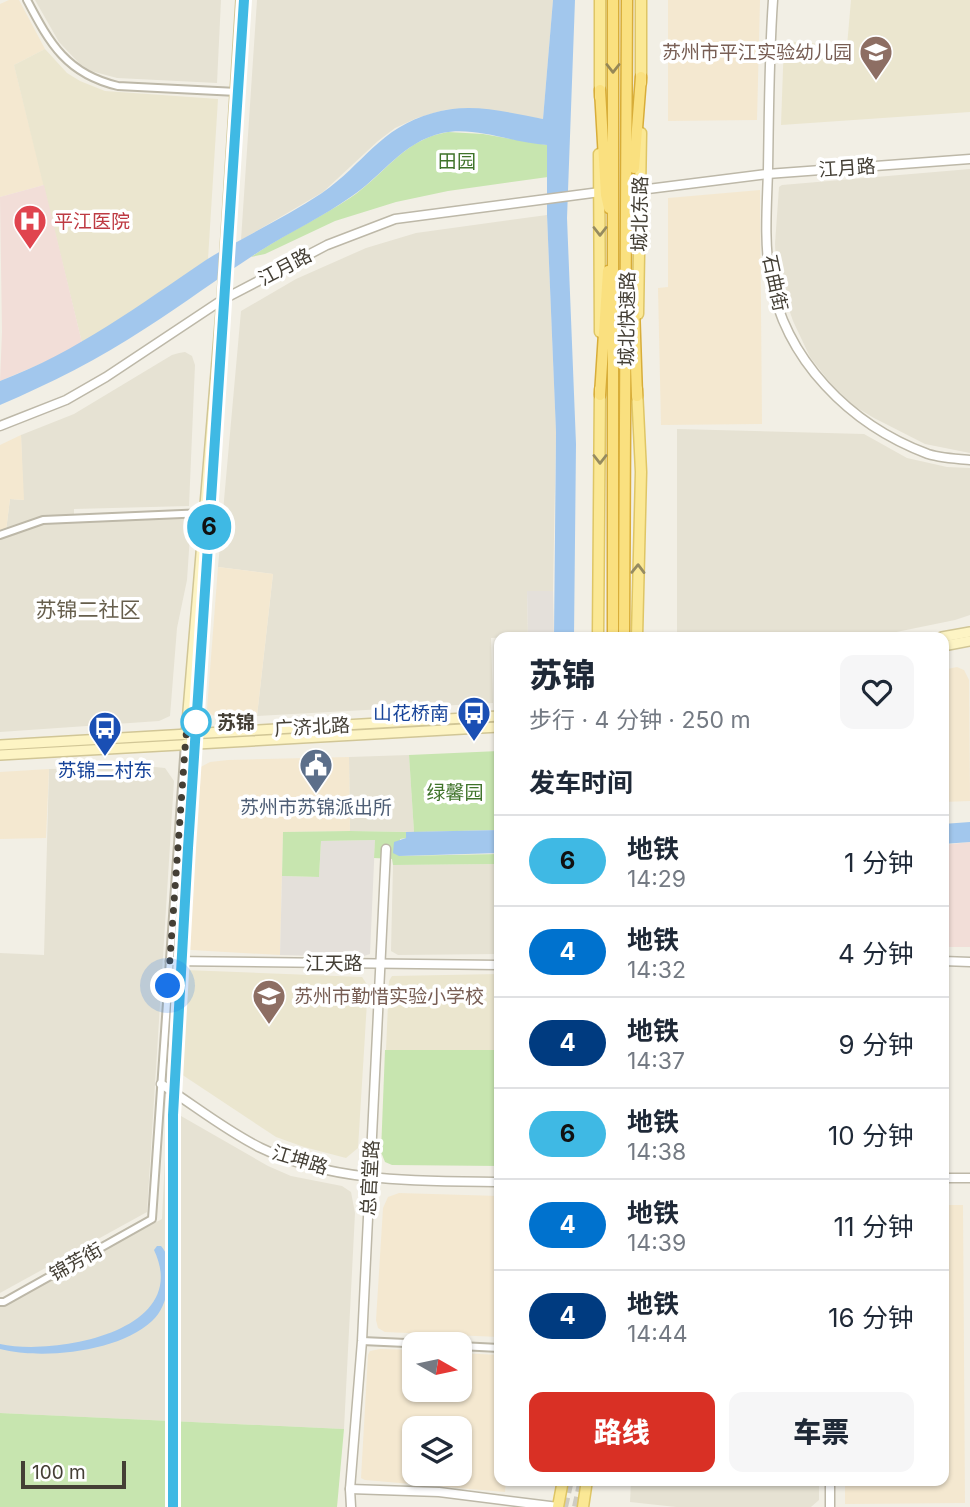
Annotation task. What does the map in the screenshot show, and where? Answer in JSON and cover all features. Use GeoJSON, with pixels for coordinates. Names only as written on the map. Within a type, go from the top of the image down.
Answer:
{"type":"FeatureCollection","features":[{"type":"Feature","properties":{"kind":"highway","name":"城北快速路"},"geometry":{"type":"LineString","coordinates":[[613,0],[613,632]]}},
{"type":"Feature","properties":{"kind":"highway","name":"城北快速路"},"geometry":{"type":"LineString","coordinates":[[624,632],[627,0]]}},
{"type":"Feature","properties":{"kind":"highway"},"geometry":{"type":"LineString","coordinates":[[637,396],[635,294],[628,227],[641,78]]}},
{"type":"Feature","properties":{"kind":"highway"},"geometry":{"type":"LineString","coordinates":[[600,90],[606,195],[613,229],[605,299],[600,395]]}},
{"type":"Feature","properties":{"kind":"main road"},"geometry":{"type":"LineString","coordinates":[[186,739],[222,300],[241,0]]}},
{"type":"Feature","properties":{"kind":"main road","name":"城北东路"},"geometry":{"type":"LineString","coordinates":[[598,632],[600,0]]}},
{"type":"Feature","properties":{"kind":"main road","name":"城北东路"},"geometry":{"type":"LineString","coordinates":[[637,632],[641,0]]}},
{"type":"Feature","properties":{"kind":"main road"},"geometry":{"type":"LineString","coordinates":[[949,636],[970,632]]}},
{"type":"Feature","properties":{"kind":"main road"},"geometry":{"type":"LineString","coordinates":[[949,645],[970,641]]}},
{"type":"Feature","properties":{"kind":"main road","name":"广济北路"},"geometry":{"type":"LineString","coordinates":[[0,755],[494,716]]}},
{"type":"Feature","properties":{"kind":"main road","name":"广济北路"},"geometry":{"type":"LineString","coordinates":[[0,746],[494,727]]}},
{"type":"Feature","properties":{"kind":"main road"},"geometry":{"type":"LineString","coordinates":[[558,1507],[562,1486]]}},
{"type":"Feature","properties":{"kind":"main road"},"geometry":{"type":"LineString","coordinates":[[583,1507],[586,1486]]}},
{"type":"Feature","properties":{"kind":"street"},"geometry":{"type":"LineString","coordinates":[[27,0],[45,35],[60,55],[78,70],[100,82],[118,86],[237,92]]}},
{"type":"Feature","properties":{"kind":"street","name":"石曲街"},"geometry":{"type":"LineString","coordinates":[[773,0],[766,241],[770,276],[781,316],[797,348],[840,403],[873,427],[930,455],[970,460]]}},
{"type":"Feature","properties":{"kind":"street","name":"江月路"},"geometry":{"type":"LineString","coordinates":[[640,190],[768,174],[970,159]]}},
{"type":"Feature","properties":{"kind":"street","name":"江月路"},"geometry":{"type":"LineString","coordinates":[[0,426],[66,400],[222,300],[327,245],[395,219],[600,192]]}},
{"type":"Feature","properties":{"kind":"street"},"geometry":{"type":"LineString","coordinates":[[0,536],[43,520],[205,513]]}},
{"type":"Feature","properties":{"kind":"street"},"geometry":{"type":"LineString","coordinates":[[161,1084],[186,739]]}},
{"type":"Feature","properties":{"kind":"street","name":"总官堂路"},"geometry":{"type":"LineString","coordinates":[[351,1503],[362,1340],[386,849]]}},
{"type":"Feature","properties":{"kind":"street","name":"江天路"},"geometry":{"type":"LineString","coordinates":[[170,961],[494,965]]}},
{"type":"Feature","properties":{"kind":"street"},"geometry":{"type":"LineString","coordinates":[[949,961],[970,962]]}},
{"type":"Feature","properties":{"kind":"street","name":"江坤路"},"geometry":{"type":"LineString","coordinates":[[161,1084],[259,1147],[287,1159],[369,1177],[494,1182]]}},
{"type":"Feature","properties":{"kind":"street","name":"锦芳街"},"geometry":{"type":"LineString","coordinates":[[0,1302],[152,1219],[161,1084]]}},
{"type":"Feature","properties":{"kind":"street"},"geometry":{"type":"LineString","coordinates":[[949,1178],[970,1178]]}},
{"type":"Feature","properties":{"kind":"street"},"geometry":{"type":"LineString","coordinates":[[362,1340],[402,1342]]}},
{"type":"Feature","properties":{"kind":"street"},"geometry":{"type":"LineString","coordinates":[[472,1347],[494,1348]]}},
{"type":"Feature","properties":{"kind":"street"},"geometry":{"type":"LineString","coordinates":[[830,1486],[830,1507]]}},
{"type":"Feature","properties":{"kind":"street"},"geometry":{"type":"LineString","coordinates":[[350,1489],[439,1492],[558,1507]]}},
{"type":"Feature","properties":{"kind":"shaded area"},"geometry":{"type":"Polygon","coordinates":[[[19,0],[45,49],[14,65],[44,185],[0,197],[0,4],[19,0]]]}},
{"type":"Feature","properties":{"kind":"shaded area"},"geometry":{"type":"Polygon","coordinates":[[[35,0],[221,0],[217,83],[117,78],[91,71],[80,64],[59,42],[35,0]]]}},
{"type":"Feature","properties":{"kind":"shaded area"},"geometry":{"type":"Polygon","coordinates":[[[257,0],[553,0],[543,119],[466,108],[444,110],[417,118],[395,128],[378,141],[323,192],[241,240],[257,0]]]}},
{"type":"Feature","properties":{"kind":"shaded area"},"geometry":{"type":"Polygon","coordinates":[[[668,0],[760,0],[757,120],[668,121],[668,0]]]}},
{"type":"Feature","properties":{"kind":"shaded area","name":"苏州市平江实验幼儿园"},"geometry":{"type":"Polygon","coordinates":[[[851,0],[970,0],[970,112],[781,125],[784,41],[847,46],[851,0]]]}},
{"type":"Feature","properties":{"kind":"shaded area"},"geometry":{"type":"Polygon","coordinates":[[[45,49],[67,73],[105,91],[218,99],[208,259],[121,320],[82,343],[14,65],[45,49]]]}},
{"type":"Feature","properties":{"kind":"shaded area"},"geometry":{"type":"Polygon","coordinates":[[[970,169],[970,453],[925,444],[854,406],[831,384],[810,357],[793,321],[781,286],[775,244],[779,187],[782,185],[970,169]]]}},
{"type":"Feature","properties":{"kind":"shaded area","name":"平江医院"},"geometry":{"type":"Polygon","coordinates":[[[44,185],[82,343],[0,381],[0,197],[44,185]]]}},
{"type":"Feature","properties":{"kind":"shaded area"},"geometry":{"type":"Polygon","coordinates":[[[760,190],[762,424],[661,425],[658,288],[668,287],[668,198],[760,190]]]}},
{"type":"Feature","properties":{"kind":"shaded area"},"geometry":{"type":"Polygon","coordinates":[[[547,215],[556,432],[553,591],[527,591],[528,632],[494,632],[494,638],[491,638],[493,703],[257,716],[273,574],[218,567],[241,311],[296,279],[366,248],[416,233],[547,215]]]}},
{"type":"Feature","properties":{"kind":"shaded area"},"geometry":{"type":"Polygon","coordinates":[[[185,352],[192,356],[195,365],[189,506],[74,509],[74,518],[191,520],[187,580],[177,628],[170,716],[159,721],[0,732],[0,530],[6,531],[10,499],[23,500],[21,435],[74,414],[172,355],[185,352]]]}},
{"type":"Feature","properties":{"kind":"shaded area"},"geometry":{"type":"Polygon","coordinates":[[[677,429],[864,434],[907,458],[947,467],[970,468],[970,615],[896,632],[677,632],[677,429]]]}},
{"type":"Feature","properties":{"kind":"shaded area"},"geometry":{"type":"Polygon","coordinates":[[[21,435],[24,500],[10,499],[6,531],[0,530],[0,445],[21,435]]]}},
{"type":"Feature","properties":{"kind":"shaded area"},"geometry":{"type":"Polygon","coordinates":[[[218,567],[273,574],[257,716],[219,717],[212,715],[207,709],[218,567]]]}},
{"type":"Feature","properties":{"kind":"shaded area"},"geometry":{"type":"Polygon","coordinates":[[[527,591],[553,591],[554,632],[528,632],[527,591]]]}},
{"type":"Feature","properties":{"kind":"shaded area"},"geometry":{"type":"Polygon","coordinates":[[[957,667],[964,670],[969,680],[970,801],[949,802],[949,669],[957,667]]]}},
{"type":"Feature","properties":{"kind":"shaded area"},"geometry":{"type":"Polygon","coordinates":[[[409,755],[414,832],[350,831],[349,757],[409,755]]]}},
{"type":"Feature","properties":{"kind":"shaded area"},"geometry":{"type":"Polygon","coordinates":[[[349,757],[350,831],[283,832],[280,955],[174,949],[187,783],[195,770],[210,762],[228,760],[349,757]]]}},
{"type":"Feature","properties":{"kind":"shaded area"},"geometry":{"type":"Polygon","coordinates":[[[165,768],[174,781],[147,1212],[0,1293],[0,953],[44,955],[49,769],[165,768]]]}},
{"type":"Feature","properties":{"kind":"shaded area"},"geometry":{"type":"Polygon","coordinates":[[[49,769],[46,838],[0,839],[0,772],[49,769]]]}},
{"type":"Feature","properties":{"kind":"shaded area"},"geometry":{"type":"Polygon","coordinates":[[[375,840],[370,954],[361,957],[280,955],[282,876],[319,877],[321,841],[375,840]]]}},
{"type":"Feature","properties":{"kind":"shaded area"},"geometry":{"type":"Polygon","coordinates":[[[970,842],[970,947],[949,947],[949,844],[970,842]]]}},
{"type":"Feature","properties":{"kind":"shaded area"},"geometry":{"type":"Polygon","coordinates":[[[494,864],[494,954],[398,955],[391,951],[393,865],[494,864]]]}},
{"type":"Feature","properties":{"kind":"shaded area","name":"苏州市勤惜实验小学校"},"geometry":{"type":"Polygon","coordinates":[[[185,970],[362,977],[368,986],[358,1148],[346,1158],[276,1137],[169,1066],[174,980],[176,974],[185,970]]]}},
{"type":"Feature","properties":{"kind":"shaded area"},"geometry":{"type":"Polygon","coordinates":[[[494,974],[494,1050],[386,1050],[389,981],[392,976],[494,974]]]}},
{"type":"Feature","properties":{"kind":"shaded area"},"geometry":{"type":"Polygon","coordinates":[[[174,1112],[268,1166],[291,1176],[342,1186],[351,1192],[355,1213],[344,1429],[0,1413],[0,1306],[162,1219],[167,1117],[168,1113],[174,1112]]]}},
{"type":"Feature","properties":{"kind":"shaded area"},"geometry":{"type":"Polygon","coordinates":[[[399,1193],[494,1196],[494,1337],[472,1336],[472,1332],[385,1332],[378,1328],[376,1320],[383,1208],[388,1197],[399,1193]]]}},
{"type":"Feature","properties":{"kind":"shaded area"},"geometry":{"type":"Polygon","coordinates":[[[949,1205],[963,1205],[965,1503],[845,1504],[845,1486],[949,1486],[949,1205]]]}},
{"type":"Feature","properties":{"kind":"shaded area"},"geometry":{"type":"Polygon","coordinates":[[[402,1350],[402,1402],[472,1402],[472,1354],[494,1355],[494,1486],[506,1486],[505,1492],[435,1486],[472,1486],[472,1416],[402,1416],[402,1483],[361,1478],[370,1351],[402,1350]]]}},
{"type":"Feature","properties":{"kind":"shaded area"},"geometry":{"type":"Polygon","coordinates":[[[631,1486],[819,1486],[819,1500],[811,1507],[676,1507],[630,1502],[631,1486]]]}},
{"type":"Feature","properties":{"kind":"green space","name":"田园"},"geometry":{"type":"Polygon","coordinates":[[[448,132],[483,134],[547,145],[548,177],[448,191],[396,202],[335,221],[265,254],[251,257],[350,198],[419,142],[448,132]]]}},
{"type":"Feature","properties":{"kind":"green space","name":"绿馨园"},"geometry":{"type":"Polygon","coordinates":[[[494,751],[494,830],[414,832],[409,755],[494,751]]]}},
{"type":"Feature","properties":{"kind":"green space"},"geometry":{"type":"Polygon","coordinates":[[[283,832],[406,832],[406,838],[400,839],[399,856],[494,854],[494,864],[393,865],[392,859],[374,858],[375,840],[321,841],[319,877],[282,876],[283,832]]]}},
{"type":"Feature","properties":{"kind":"green space"},"geometry":{"type":"Polygon","coordinates":[[[385,1050],[494,1050],[494,1166],[392,1165],[385,1162],[381,1152],[385,1050]]]}},
{"type":"Feature","properties":{"kind":"green space"},"geometry":{"type":"Polygon","coordinates":[[[0,1413],[344,1429],[337,1507],[0,1507],[0,1413]]]}},
{"type":"Feature","properties":{"kind":"water"},"geometry":{"type":"Polygon","coordinates":[[[553,0],[575,0],[567,218],[576,444],[574,632],[554,632],[556,432],[547,215],[547,145],[455,131],[428,137],[405,151],[341,204],[260,251],[111,350],[0,405],[0,381],[81,342],[206,260],[308,202],[337,182],[385,137],[414,120],[460,108],[488,109],[543,119],[553,0]]]}},
{"type":"Feature","properties":{"kind":"water"},"geometry":{"type":"Polygon","coordinates":[[[970,822],[970,842],[949,844],[949,824],[970,822]]]}},
{"type":"Feature","properties":{"kind":"water"},"geometry":{"type":"Polygon","coordinates":[[[494,830],[494,853],[399,856],[393,853],[394,842],[406,838],[406,832],[494,830]]]}},
{"type":"Feature","properties":{"kind":"water"},"geometry":{"type":"Polygon","coordinates":[[[161,1246],[168,1260],[170,1277],[167,1293],[158,1314],[138,1332],[79,1351],[37,1354],[0,1349],[0,1344],[52,1346],[83,1341],[112,1332],[137,1319],[154,1301],[161,1278],[154,1250],[161,1246]]]}},
{"type":"Feature","properties":{"kind":"tunnel"},"geometry":{"type":"LineString","coordinates":[[563,1507],[568,1486]]}},
{"type":"Feature","properties":{"kind":"tunnel"},"geometry":{"type":"LineString","coordinates":[[577,1507],[582,1486]]}},
{"type":"Feature","properties":{"kind":"metro line","name":"6"},"geometry":{"type":"LineString","coordinates":[[173,1507],[173,1115],[244,0]]}},
{"type":"Feature","properties":{"kind":"place","name":"苏州市平江实验幼儿园"},"geometry":{"type":"Point","coordinates":[876,82]}},
{"type":"Feature","properties":{"kind":"place","name":"平江医院"},"geometry":{"type":"Point","coordinates":[30,251]}},
{"type":"Feature","properties":{"kind":"place","name":"苏锦"},"geometry":{"type":"Point","coordinates":[196,722]}},
{"type":"Feature","properties":{"kind":"place","name":"山花桥南"},"geometry":{"type":"Point","coordinates":[474,743]}},
{"type":"Feature","properties":{"kind":"place","name":"苏锦二村东"},"geometry":{"type":"Point","coordinates":[105,758]}},
{"type":"Feature","properties":{"kind":"place","name":"苏州市苏锦派出所"},"geometry":{"type":"Point","coordinates":[316,795]}},
{"type":"Feature","properties":{"kind":"place","name":"苏州市勤惜实验小学校"},"geometry":{"type":"Point","coordinates":[269,1026]}},
{"type":"Feature","properties":{"kind":"district","name":"苏锦二社区"},"geometry":{"type":"Point","coordinates":[88,609]}},
{"type":"Feature","properties":{"kind":"route"},"geometry":{"type":"LineString","coordinates":[[168,986],[186,735],[196,722]]}}]}
